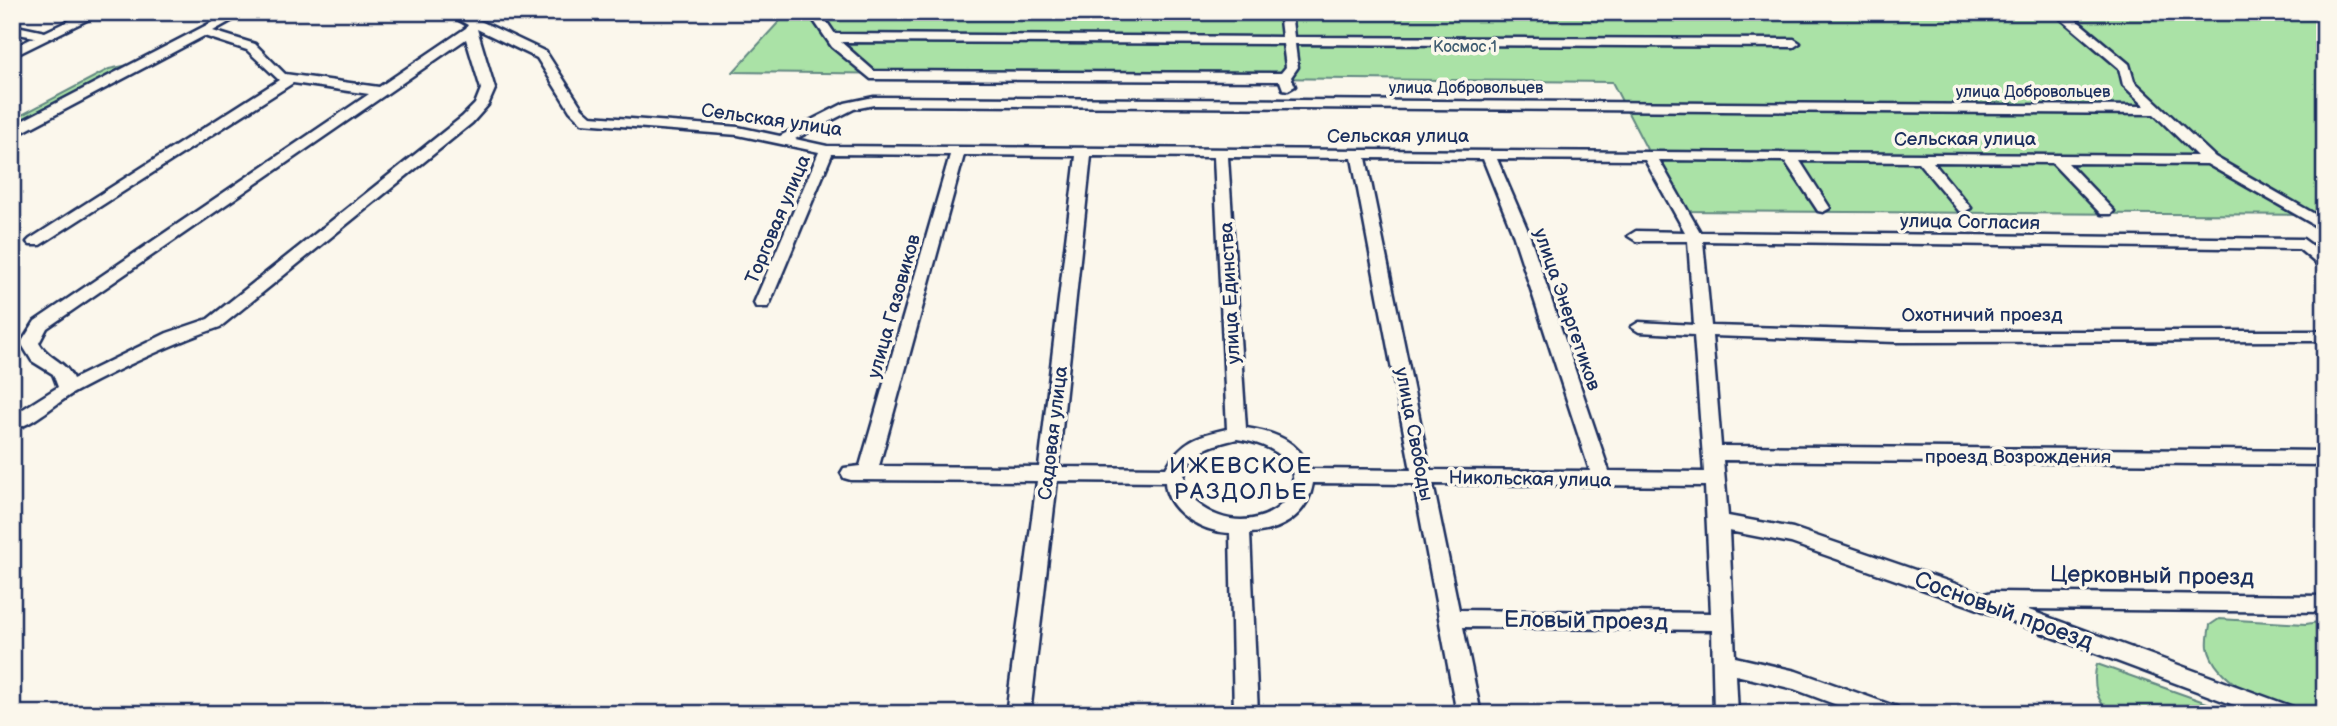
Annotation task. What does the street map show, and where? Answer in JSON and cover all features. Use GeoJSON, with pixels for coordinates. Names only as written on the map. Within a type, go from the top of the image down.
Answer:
{"type":"FeatureCollection","features":[{"type":"Feature","properties":{"kind":"street"},"geometry":{"type":"LineString","coordinates":[[16,128],[241,12]]}},
{"type":"Feature","properties":{"kind":"street"},"geometry":{"type":"LineString","coordinates":[[12,424],[51,402],[67,389],[173,337],[214,323],[467,120],[481,105],[488,89],[472,27],[451,12]]}},
{"type":"Feature","properties":{"kind":"street"},"geometry":{"type":"LineString","coordinates":[[814,12],[832,38],[871,75],[1285,77]]}},
{"type":"Feature","properties":{"kind":"street"},"geometry":{"type":"LineString","coordinates":[[1285,12],[1292,67],[1285,77],[1288,104]]}},
{"type":"Feature","properties":{"kind":"street"},"geometry":{"type":"LineString","coordinates":[[2059,12],[2125,67],[2128,82],[2210,160],[2325,226]]}},
{"type":"Feature","properties":{"kind":"street"},"geometry":{"type":"LineString","coordinates":[[2294,12],[2325,15]]}},
{"type":"Feature","properties":{"kind":"street"},"geometry":{"type":"LineString","coordinates":[[12,53],[90,15]]}},
{"type":"Feature","properties":{"kind":"street"},"geometry":{"type":"LineString","coordinates":[[67,389],[61,372],[37,357],[30,343],[41,325],[383,92],[472,27]]}},
{"type":"Feature","properties":{"kind":"street","name":"Сельская улица"},"geometry":{"type":"LineString","coordinates":[[472,27],[542,55],[577,111],[587,120],[618,120],[738,131],[827,150],[2210,160]]}},
{"type":"Feature","properties":{"kind":"street"},"geometry":{"type":"LineString","coordinates":[[12,29],[46,36]]}},
{"type":"Feature","properties":{"kind":"street"},"geometry":{"type":"LineString","coordinates":[[202,33],[251,47],[274,71],[290,79],[383,92]]}},
{"type":"Feature","properties":{"kind":"street"},"geometry":{"type":"LineString","coordinates":[[832,38],[1794,43]]}},
{"type":"Feature","properties":{"kind":"street"},"geometry":{"type":"LineString","coordinates":[[34,242],[290,79]]}},
{"type":"Feature","properties":{"kind":"street","name":"улица Добровольцев"},"geometry":{"type":"LineString","coordinates":[[783,139],[850,106],[874,101],[2157,110]]}},
{"type":"Feature","properties":{"kind":"street","name":"Торговая улица"},"geometry":{"type":"LineString","coordinates":[[762,303],[827,150]]}},
{"type":"Feature","properties":{"kind":"street","name":"улица Газовиков"},"geometry":{"type":"LineString","coordinates":[[958,150],[859,473],[1048,474]]}},
{"type":"Feature","properties":{"kind":"street","name":"Садовая улица"},"geometry":{"type":"LineString","coordinates":[[1018,714],[1084,152]]}},
{"type":"Feature","properties":{"kind":"street","name":"улица Единства"},"geometry":{"type":"LineString","coordinates":[[1221,153],[1237,433]]}},
{"type":"Feature","properties":{"kind":"street","name":"улица Свободы"},"geometry":{"type":"LineString","coordinates":[[1358,154],[1469,714]]}},
{"type":"Feature","properties":{"kind":"street","name":"улица Энергетиков"},"geometry":{"type":"LineString","coordinates":[[1488,155],[1520,231],[1602,478]]}},
{"type":"Feature","properties":{"kind":"street"},"geometry":{"type":"LineString","coordinates":[[1649,155],[1695,236],[1718,522],[1726,714]]}},
{"type":"Feature","properties":{"kind":"street"},"geometry":{"type":"LineString","coordinates":[[1789,156],[1823,208]]}},
{"type":"Feature","properties":{"kind":"street"},"geometry":{"type":"LineString","coordinates":[[1921,157],[1964,208]]}},
{"type":"Feature","properties":{"kind":"street"},"geometry":{"type":"LineString","coordinates":[[2055,158],[2106,211]]}},
{"type":"Feature","properties":{"kind":"street","name":"улица Согласия"},"geometry":{"type":"LineString","coordinates":[[1636,236],[2303,244],[2325,263]]}},
{"type":"Feature","properties":{"kind":"street","name":"Охотничий проезд"},"geometry":{"type":"LineString","coordinates":[[1639,327],[1704,331],[2325,336]]}},
{"type":"Feature","properties":{"kind":"street"},"geometry":{"type":"LineString","coordinates":[[1237,433],[1265,438],[1288,450],[1299,462],[1304,476],[1303,491],[1296,506],[1282,517],[1262,525],[1240,527],[1218,524],[1198,517],[1183,505],[1174,490],[1172,475],[1177,461],[1186,450],[1209,438],[1237,433]]}},
{"type":"Feature","properties":{"kind":"street","name":"проезд Возрождения"},"geometry":{"type":"LineString","coordinates":[[1712,453],[2325,458]]}},
{"type":"Feature","properties":{"kind":"street"},"geometry":{"type":"LineString","coordinates":[[1048,474],[1172,475]]}},
{"type":"Feature","properties":{"kind":"street","name":"Никольская улица"},"geometry":{"type":"LineString","coordinates":[[1304,476],[1713,480]]}},
{"type":"Feature","properties":{"kind":"street","name":"Сосновый проезд"},"geometry":{"type":"LineString","coordinates":[[1718,522],[1793,536],[1978,600],[2285,714]]}},
{"type":"Feature","properties":{"kind":"street"},"geometry":{"type":"LineString","coordinates":[[1240,527],[1246,714]]}},
{"type":"Feature","properties":{"kind":"street","name":"Церковный проезд"},"geometry":{"type":"LineString","coordinates":[[1978,600],[2325,604]]}},
{"type":"Feature","properties":{"kind":"street","name":"Еловый проезд"},"geometry":{"type":"LineString","coordinates":[[1451,618],[1721,622]]}},
{"type":"Feature","properties":{"kind":"street"},"geometry":{"type":"LineString","coordinates":[[1723,663],[1796,680],[1889,714]]}},
{"type":"Feature","properties":{"kind":"green space","name":"Космос 1"},"geometry":{"type":"Polygon","coordinates":[[[788,12],[2211,12],[2325,17],[2325,220],[2318,215],[1679,211],[1612,82],[733,72],[788,12]]]}},
{"type":"Feature","properties":{"kind":"green space"},"geometry":{"type":"Polygon","coordinates":[[[128,65],[130,67],[25,120],[16,118],[109,69],[128,65]]]}},
{"type":"Feature","properties":{"kind":"green space"},"geometry":{"type":"Polygon","coordinates":[[[2219,619],[2306,624],[2325,621],[2325,714],[2290,711],[2260,699],[2232,682],[2212,659],[2208,647],[2210,625],[2219,619]]]}},
{"type":"Feature","properties":{"kind":"green space"},"geometry":{"type":"Polygon","coordinates":[[[2097,664],[2238,714],[2112,714],[2102,704],[2097,692],[2097,664]]]}},
{"type":"Feature","properties":{"kind":"district","name":"ИЖЕВСКОЕ РАЗДОЛЬЕ"},"geometry":{"type":"Point","coordinates":[1241,478]}}]}
